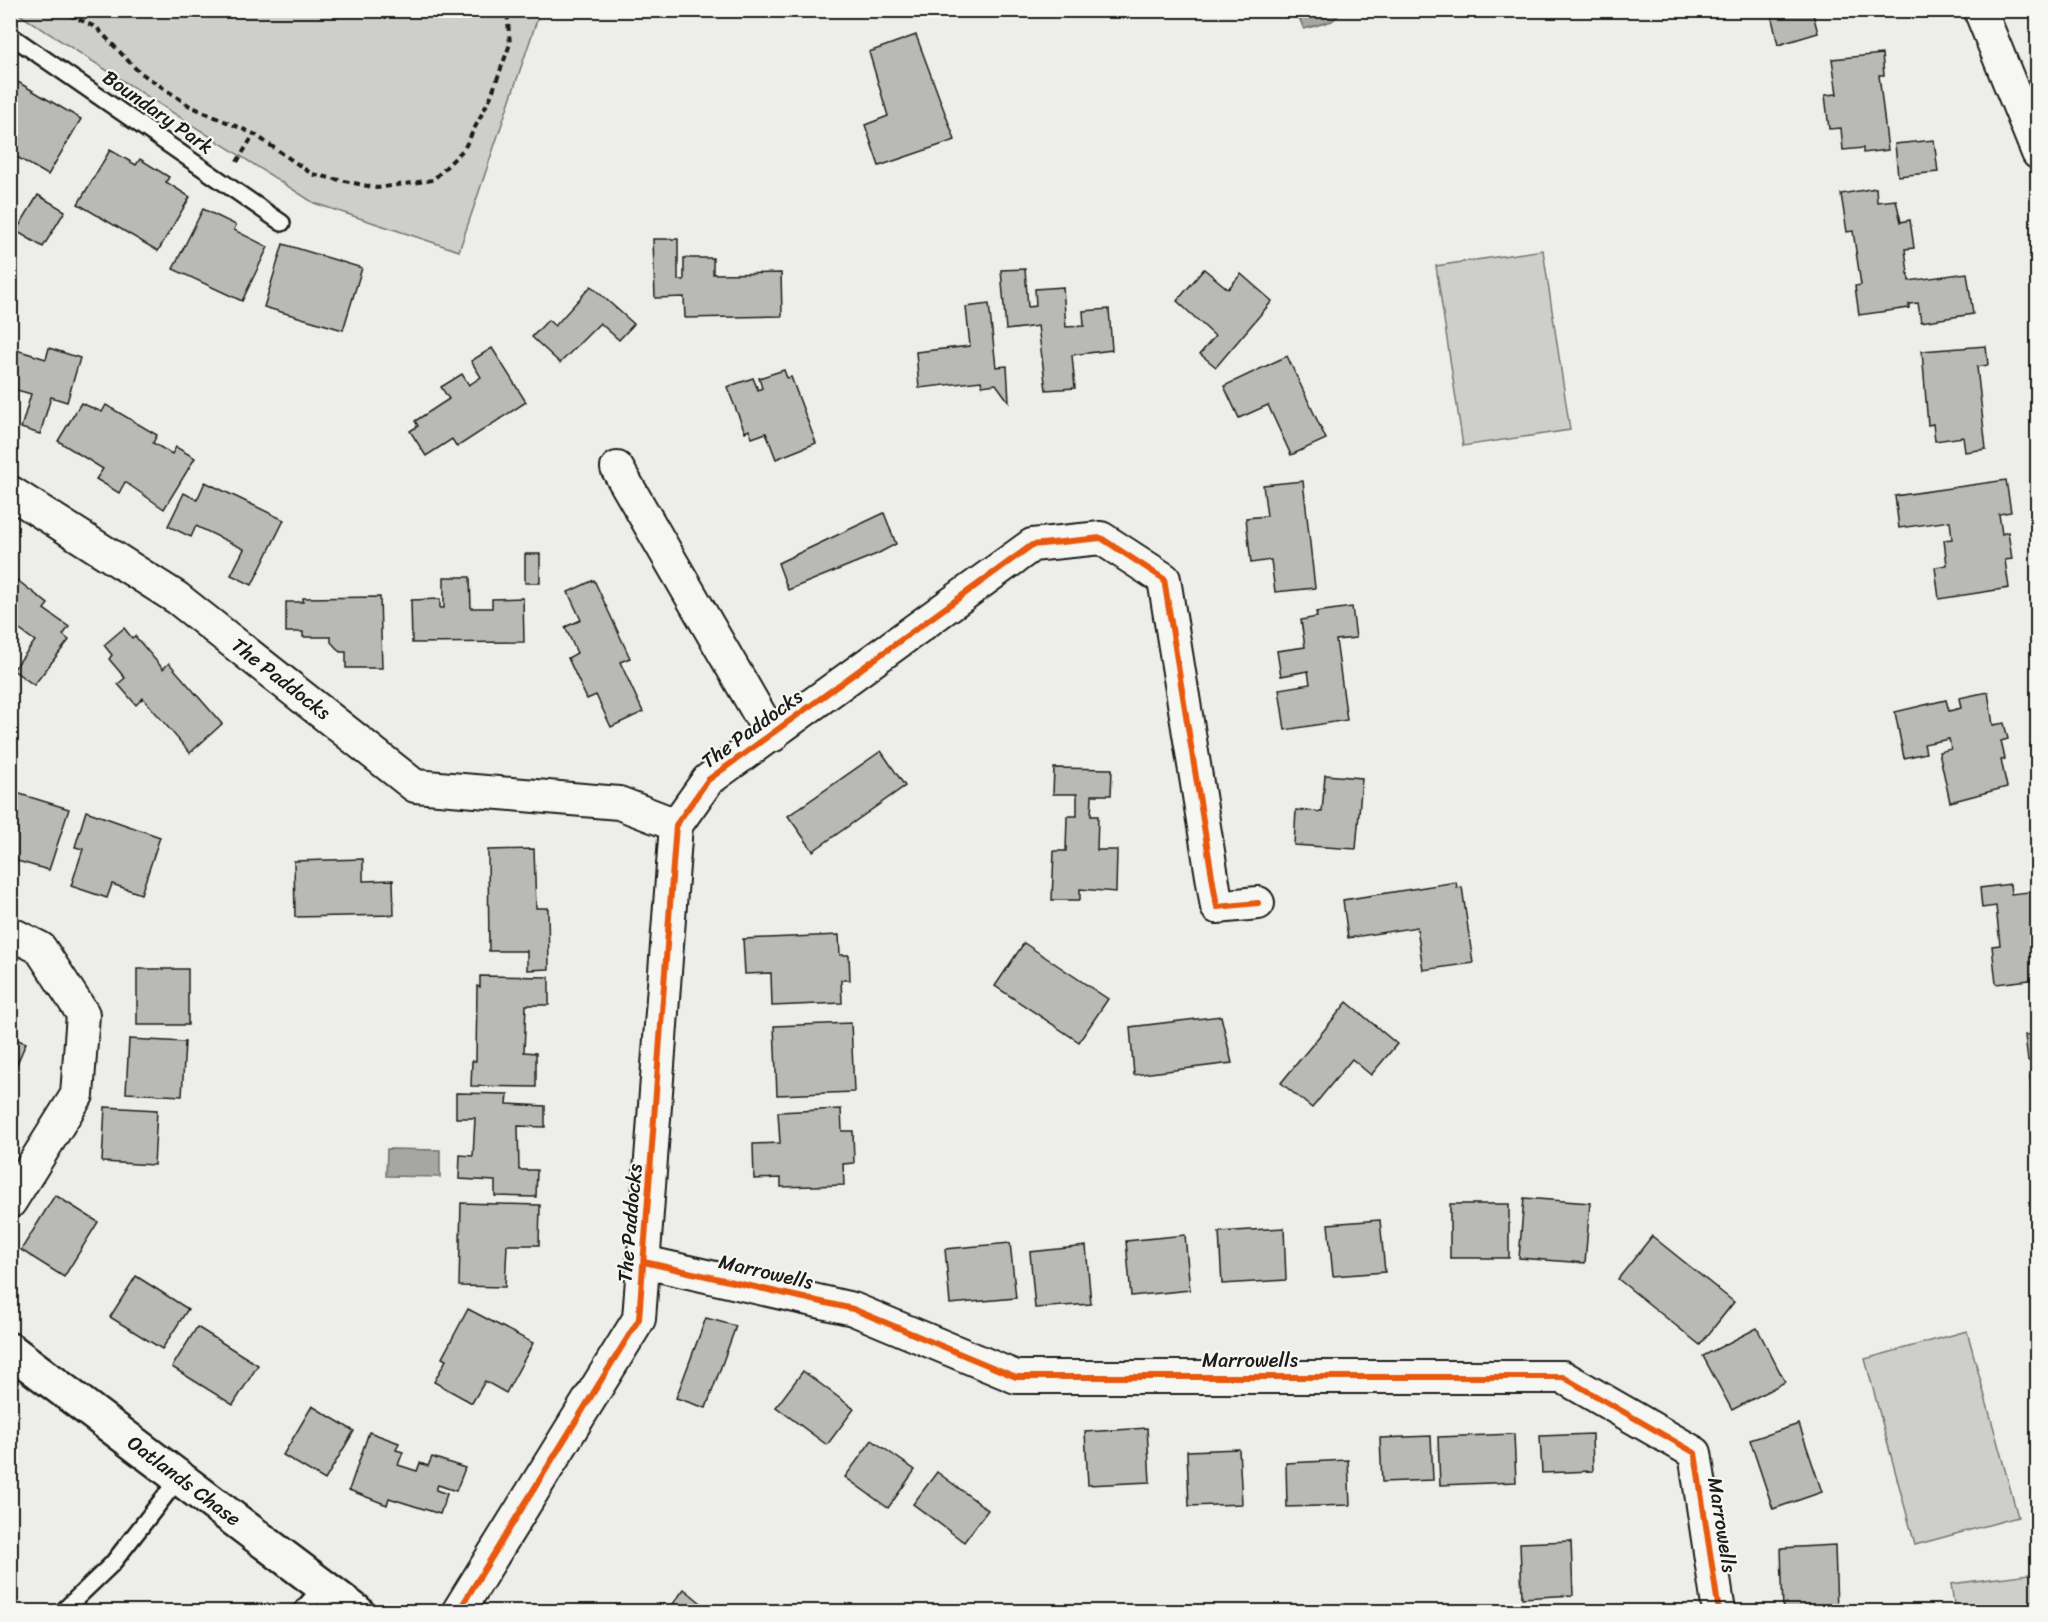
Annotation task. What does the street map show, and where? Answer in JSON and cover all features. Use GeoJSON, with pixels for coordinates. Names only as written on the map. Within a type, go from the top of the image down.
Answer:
{"type":"FeatureCollection","features":[{"type":"Feature","properties":{"kind":"street"},"geometry":{"type":"LineString","coordinates":[[1980,10],[2037,153]]}},
{"type":"Feature","properties":{"kind":"street","name":"The Paddocks"},"geometry":{"type":"LineString","coordinates":[[617,468],[772,736]]}},
{"type":"Feature","properties":{"kind":"street","name":"The Paddocks"},"geometry":{"type":"LineString","coordinates":[[10,492],[177,598],[415,786],[619,803],[676,825]]}},
{"type":"Feature","properties":{"kind":"street","name":"The Paddocks"},"geometry":{"type":"LineString","coordinates":[[458,1611],[639,1319],[676,825],[708,780],[772,736],[1032,545],[1101,538],[1164,579],[1217,907],[1258,903]]}},
{"type":"Feature","properties":{"kind":"street"},"geometry":{"type":"LineString","coordinates":[[10,933],[40,948],[83,1014],[77,1095],[10,1202]]}},
{"type":"Feature","properties":{"kind":"street","name":"Marrowells"},"geometry":{"type":"LineString","coordinates":[[644,1262],[853,1309],[1016,1377],[1563,1377],[1695,1453],[1719,1611]]}},
{"type":"Feature","properties":{"kind":"street","name":"Oatlands Chase"},"geometry":{"type":"LineString","coordinates":[[10,1350],[357,1611]]}},
{"type":"Feature","properties":{"kind":"lane","name":"Boundary Park"},"geometry":{"type":"LineString","coordinates":[[10,35],[282,223]]}},
{"type":"Feature","properties":{"kind":"lane"},"geometry":{"type":"LineString","coordinates":[[62,1611],[112,1564],[179,1478]]}},
{"type":"Feature","properties":{"kind":"lane"},"geometry":{"type":"LineString","coordinates":[[300,1611],[323,1586]]}},
{"type":"Feature","properties":{"kind":"path"},"geometry":{"type":"LineString","coordinates":[[60,10],[97,28],[138,71],[190,106],[254,134],[312,174],[377,188],[433,180],[464,149],[490,96],[510,44],[507,10]]}},
{"type":"Feature","properties":{"kind":"shaded area"},"geometry":{"type":"Polygon","coordinates":[[[14,11],[540,11],[459,251],[314,203],[14,11]]]}},
{"type":"Feature","properties":{"kind":"shaded area"},"geometry":{"type":"Polygon","coordinates":[[[1296,11],[1343,11],[1332,21],[1304,29],[1296,11]]]}},
{"type":"Feature","properties":{"kind":"shaded area"},"geometry":{"type":"Polygon","coordinates":[[[1543,250],[1570,430],[1463,446],[1436,266],[1543,250]]]}},
{"type":"Feature","properties":{"kind":"shaded area"},"geometry":{"type":"Polygon","coordinates":[[[387,1149],[440,1150],[440,1177],[386,1176],[387,1149]]]}},
{"type":"Feature","properties":{"kind":"shaded area"},"geometry":{"type":"Polygon","coordinates":[[[1967,1331],[2018,1517],[1915,1545],[1865,1359],[1967,1331]]]}},
{"type":"Feature","properties":{"kind":"shaded area"},"geometry":{"type":"Polygon","coordinates":[[[2037,1573],[2037,1611],[1955,1611],[1951,1584],[2037,1573]]]}},
{"type":"Feature","properties":{"kind":"building"},"geometry":{"type":"Polygon","coordinates":[[[1770,10],[1812,10],[1818,33],[1778,45],[1770,10]]]}},
{"type":"Feature","properties":{"kind":"building"},"geometry":{"type":"Polygon","coordinates":[[[916,35],[955,140],[879,166],[865,125],[888,116],[869,52],[916,35]]]}},
{"type":"Feature","properties":{"kind":"building"},"geometry":{"type":"Polygon","coordinates":[[[1882,54],[1884,75],[1879,75],[1888,150],[1863,153],[1863,148],[1843,150],[1841,128],[1829,129],[1825,95],[1837,94],[1832,59],[1882,54]]]}},
{"type":"Feature","properties":{"kind":"building"},"geometry":{"type":"Polygon","coordinates":[[[11,78],[81,119],[48,175],[10,153],[11,78]]]}},
{"type":"Feature","properties":{"kind":"building"},"geometry":{"type":"Polygon","coordinates":[[[1934,140],[1938,172],[1898,176],[1895,144],[1934,140]]]}},
{"type":"Feature","properties":{"kind":"building"},"geometry":{"type":"Polygon","coordinates":[[[110,150],[136,165],[140,159],[169,177],[166,182],[190,197],[158,251],[78,204],[110,150]]]}},
{"type":"Feature","properties":{"kind":"building"},"geometry":{"type":"Polygon","coordinates":[[[1876,188],[1877,202],[1896,200],[1901,222],[1910,220],[1914,248],[1905,249],[1909,281],[1967,273],[1973,314],[1921,322],[1918,303],[1909,304],[1909,308],[1859,315],[1855,286],[1861,285],[1853,231],[1847,232],[1841,194],[1876,188]]]}},
{"type":"Feature","properties":{"kind":"building"},"geometry":{"type":"Polygon","coordinates":[[[38,195],[65,211],[43,247],[16,231],[38,195]]]}},
{"type":"Feature","properties":{"kind":"building"},"geometry":{"type":"Polygon","coordinates":[[[203,209],[236,225],[234,230],[268,247],[242,301],[173,269],[203,209]]]}},
{"type":"Feature","properties":{"kind":"building"},"geometry":{"type":"Polygon","coordinates":[[[653,239],[678,239],[678,280],[684,280],[684,258],[713,258],[713,274],[781,273],[782,316],[685,318],[684,297],[655,298],[653,239]]]}},
{"type":"Feature","properties":{"kind":"building"},"geometry":{"type":"Polygon","coordinates":[[[283,244],[362,268],[343,330],[264,307],[283,244]]]}},
{"type":"Feature","properties":{"kind":"building"},"geometry":{"type":"Polygon","coordinates":[[[1025,269],[1028,307],[1036,306],[1035,289],[1063,287],[1066,327],[1084,326],[1083,311],[1109,309],[1112,350],[1072,355],[1075,388],[1046,390],[1038,326],[1006,330],[1001,270],[1025,269]]]}},
{"type":"Feature","properties":{"kind":"building"},"geometry":{"type":"Polygon","coordinates":[[[1204,269],[1228,289],[1241,274],[1272,301],[1216,367],[1200,354],[1215,336],[1177,301],[1204,269]]]}},
{"type":"Feature","properties":{"kind":"building"},"geometry":{"type":"Polygon","coordinates":[[[591,286],[634,324],[619,340],[600,323],[560,363],[532,337],[548,320],[555,326],[591,286]]]}},
{"type":"Feature","properties":{"kind":"building"},"geometry":{"type":"Polygon","coordinates":[[[989,304],[996,367],[1007,366],[1009,402],[996,384],[982,386],[981,381],[919,388],[916,352],[970,346],[966,307],[989,304]]]}},
{"type":"Feature","properties":{"kind":"building"},"geometry":{"type":"Polygon","coordinates":[[[1986,346],[1988,365],[1977,367],[1986,449],[1965,452],[1963,437],[1935,441],[1933,424],[1928,425],[1922,351],[1986,346]]]}},
{"type":"Feature","properties":{"kind":"building"},"geometry":{"type":"Polygon","coordinates":[[[10,348],[46,359],[49,348],[80,358],[67,402],[51,397],[40,434],[21,428],[31,394],[10,388],[10,348]]]}},
{"type":"Feature","properties":{"kind":"building"},"geometry":{"type":"Polygon","coordinates":[[[492,348],[526,402],[457,447],[452,439],[426,456],[410,431],[418,426],[415,421],[449,399],[441,387],[462,374],[469,385],[481,377],[471,361],[492,348]]]}},
{"type":"Feature","properties":{"kind":"building"},"geometry":{"type":"Polygon","coordinates":[[[1287,356],[1326,439],[1291,455],[1268,405],[1239,418],[1224,386],[1287,356]]]}},
{"type":"Feature","properties":{"kind":"building"},"geometry":{"type":"Polygon","coordinates":[[[784,370],[787,378],[791,377],[816,443],[776,459],[766,433],[752,438],[749,430],[745,432],[727,387],[753,378],[758,390],[762,388],[759,378],[784,370]]]}},
{"type":"Feature","properties":{"kind":"building"},"geometry":{"type":"Polygon","coordinates":[[[81,403],[102,412],[106,405],[157,435],[153,443],[172,454],[176,447],[195,458],[164,509],[125,482],[119,493],[96,479],[103,469],[58,441],[81,403]]]}},
{"type":"Feature","properties":{"kind":"building"},"geometry":{"type":"Polygon","coordinates":[[[2006,480],[2011,512],[1999,514],[2002,534],[2008,532],[2012,559],[2005,560],[2009,588],[1939,599],[1935,567],[1947,565],[1944,540],[1952,539],[1950,521],[1899,528],[1895,496],[2006,480]]]}},
{"type":"Feature","properties":{"kind":"building"},"geometry":{"type":"Polygon","coordinates":[[[1303,481],[1315,588],[1275,592],[1271,560],[1251,563],[1246,518],[1267,516],[1263,485],[1303,481]]]}},
{"type":"Feature","properties":{"kind":"building"},"geometry":{"type":"Polygon","coordinates":[[[205,482],[284,520],[252,585],[231,575],[244,549],[196,526],[191,537],[168,526],[184,493],[197,500],[205,482]]]}},
{"type":"Feature","properties":{"kind":"building"},"geometry":{"type":"Polygon","coordinates":[[[884,513],[896,544],[788,590],[778,563],[884,513]]]}},
{"type":"Feature","properties":{"kind":"building"},"geometry":{"type":"Polygon","coordinates":[[[525,554],[540,554],[540,583],[525,583],[525,554]]]}},
{"type":"Feature","properties":{"kind":"building"},"geometry":{"type":"Polygon","coordinates":[[[12,576],[48,604],[44,609],[69,627],[63,635],[69,640],[34,685],[13,670],[35,641],[10,623],[12,576]]]}},
{"type":"Feature","properties":{"kind":"building"},"geometry":{"type":"Polygon","coordinates":[[[444,577],[470,577],[471,608],[492,608],[492,599],[523,598],[524,642],[412,643],[411,600],[440,599],[440,608],[444,608],[444,577]]]}},
{"type":"Feature","properties":{"kind":"building"},"geometry":{"type":"Polygon","coordinates":[[[594,580],[630,658],[620,662],[643,712],[611,727],[596,695],[587,699],[568,658],[577,653],[565,627],[581,620],[568,592],[594,580]]]}},
{"type":"Feature","properties":{"kind":"building"},"geometry":{"type":"Polygon","coordinates":[[[380,597],[382,668],[346,668],[346,652],[340,652],[331,642],[331,637],[303,637],[303,632],[286,632],[286,602],[303,602],[303,598],[380,597]]]}},
{"type":"Feature","properties":{"kind":"building"},"geometry":{"type":"Polygon","coordinates":[[[1352,607],[1356,638],[1336,640],[1347,720],[1285,730],[1279,689],[1310,684],[1308,671],[1281,676],[1277,651],[1305,647],[1301,620],[1317,617],[1316,612],[1352,607]]]}},
{"type":"Feature","properties":{"kind":"building"},"geometry":{"type":"Polygon","coordinates":[[[124,628],[132,638],[135,636],[163,669],[169,663],[222,724],[190,753],[143,698],[136,705],[118,684],[125,678],[109,659],[112,655],[104,645],[124,628]]]}},
{"type":"Feature","properties":{"kind":"building"},"geometry":{"type":"Polygon","coordinates":[[[1988,692],[1993,725],[2004,723],[2008,739],[2001,741],[2005,759],[2001,760],[2007,787],[1950,802],[1939,752],[1951,749],[1949,739],[1924,744],[1926,753],[1904,758],[1895,712],[1946,700],[1949,711],[1961,708],[1959,698],[1988,692]]]}},
{"type":"Feature","properties":{"kind":"building"},"geometry":{"type":"Polygon","coordinates":[[[881,751],[905,786],[813,851],[788,816],[881,751]]]}},
{"type":"Feature","properties":{"kind":"building"},"geometry":{"type":"Polygon","coordinates":[[[1054,768],[1112,769],[1111,795],[1092,795],[1091,816],[1098,816],[1097,850],[1117,850],[1116,892],[1080,889],[1080,900],[1052,900],[1054,851],[1066,851],[1067,816],[1077,816],[1077,794],[1053,794],[1054,768]]]}},
{"type":"Feature","properties":{"kind":"building"},"geometry":{"type":"Polygon","coordinates":[[[1325,775],[1362,778],[1356,849],[1294,845],[1296,810],[1322,812],[1325,775]]]}},
{"type":"Feature","properties":{"kind":"building"},"geometry":{"type":"Polygon","coordinates":[[[10,791],[69,809],[49,870],[10,859],[10,791]]]}},
{"type":"Feature","properties":{"kind":"building"},"geometry":{"type":"Polygon","coordinates":[[[86,811],[160,837],[141,894],[112,884],[107,898],[71,886],[83,849],[75,847],[86,811]]]}},
{"type":"Feature","properties":{"kind":"building"},"geometry":{"type":"Polygon","coordinates":[[[534,849],[536,908],[548,908],[549,969],[527,970],[527,951],[489,951],[488,850],[534,849]]]}},
{"type":"Feature","properties":{"kind":"building"},"geometry":{"type":"Polygon","coordinates":[[[363,859],[363,881],[393,880],[394,915],[295,917],[294,861],[363,859]]]}},
{"type":"Feature","properties":{"kind":"building"},"geometry":{"type":"Polygon","coordinates":[[[1456,882],[1457,888],[1462,887],[1473,963],[1423,970],[1417,927],[1348,938],[1343,900],[1456,882]]]}},
{"type":"Feature","properties":{"kind":"building"},"geometry":{"type":"Polygon","coordinates":[[[2010,884],[2011,894],[2038,891],[2038,979],[1996,984],[1992,946],[2000,945],[1996,906],[1982,908],[1980,888],[2010,884]]]}},
{"type":"Feature","properties":{"kind":"building"},"geometry":{"type":"Polygon","coordinates":[[[839,935],[840,955],[849,955],[850,980],[841,980],[842,1003],[772,1006],[771,973],[745,974],[743,939],[839,935]]]}},
{"type":"Feature","properties":{"kind":"building"},"geometry":{"type":"Polygon","coordinates":[[[1024,943],[1108,999],[1079,1042],[995,986],[1024,943]]]}},
{"type":"Feature","properties":{"kind":"building"},"geometry":{"type":"Polygon","coordinates":[[[137,969],[188,969],[188,1025],[137,1025],[137,969]]]}},
{"type":"Feature","properties":{"kind":"building"},"geometry":{"type":"Polygon","coordinates":[[[480,976],[549,977],[549,1005],[526,1005],[524,1052],[536,1053],[536,1087],[471,1086],[472,1061],[476,1061],[477,986],[480,987],[480,976]]]}},
{"type":"Feature","properties":{"kind":"building"},"geometry":{"type":"Polygon","coordinates":[[[1347,1002],[1397,1044],[1371,1075],[1352,1059],[1312,1108],[1281,1083],[1347,1002]]]}},
{"type":"Feature","properties":{"kind":"building"},"geometry":{"type":"Polygon","coordinates":[[[1221,1016],[1232,1063],[1134,1075],[1130,1027],[1221,1016]]]}},
{"type":"Feature","properties":{"kind":"building"},"geometry":{"type":"Polygon","coordinates":[[[851,1023],[854,1092],[777,1095],[774,1026],[851,1023]]]}},
{"type":"Feature","properties":{"kind":"building"},"geometry":{"type":"Polygon","coordinates":[[[2038,1034],[2038,1060],[2028,1061],[2025,1035],[2038,1034]]]}},
{"type":"Feature","properties":{"kind":"building"},"geometry":{"type":"Polygon","coordinates":[[[10,1037],[26,1043],[10,1080],[10,1037]]]}},
{"type":"Feature","properties":{"kind":"building"},"geometry":{"type":"Polygon","coordinates":[[[129,1039],[185,1042],[182,1096],[126,1093],[129,1039]]]}},
{"type":"Feature","properties":{"kind":"building"},"geometry":{"type":"Polygon","coordinates":[[[2038,1075],[2038,1108],[2034,1108],[2030,1076],[2038,1075]]]}},
{"type":"Feature","properties":{"kind":"building"},"geometry":{"type":"Polygon","coordinates":[[[456,1093],[508,1094],[507,1104],[545,1106],[545,1127],[518,1126],[519,1170],[537,1170],[536,1197],[495,1196],[495,1181],[459,1179],[460,1155],[473,1156],[475,1118],[456,1118],[456,1093]]]}},
{"type":"Feature","properties":{"kind":"building"},"geometry":{"type":"Polygon","coordinates":[[[105,1107],[157,1110],[154,1165],[102,1162],[105,1107]]]}},
{"type":"Feature","properties":{"kind":"building"},"geometry":{"type":"Polygon","coordinates":[[[841,1109],[842,1131],[853,1131],[854,1163],[843,1164],[844,1185],[781,1187],[781,1178],[754,1179],[753,1144],[780,1143],[778,1112],[841,1109]]]}},
{"type":"Feature","properties":{"kind":"building"},"geometry":{"type":"Polygon","coordinates":[[[55,1195],[98,1222],[64,1277],[21,1250],[55,1195]]]}},
{"type":"Feature","properties":{"kind":"building"},"geometry":{"type":"Polygon","coordinates":[[[1524,1198],[1590,1203],[1585,1263],[1519,1258],[1524,1198]]]}},
{"type":"Feature","properties":{"kind":"building"},"geometry":{"type":"Polygon","coordinates":[[[461,1203],[540,1205],[539,1245],[507,1245],[505,1287],[459,1286],[461,1203]]]}},
{"type":"Feature","properties":{"kind":"building"},"geometry":{"type":"Polygon","coordinates":[[[1450,1204],[1509,1204],[1509,1258],[1450,1258],[1450,1204]]]}},
{"type":"Feature","properties":{"kind":"building"},"geometry":{"type":"Polygon","coordinates":[[[1380,1220],[1385,1272],[1333,1276],[1328,1224],[1380,1220]]]}},
{"type":"Feature","properties":{"kind":"building"},"geometry":{"type":"Polygon","coordinates":[[[1284,1228],[1286,1280],[1222,1284],[1219,1232],[1284,1228]]]}},
{"type":"Feature","properties":{"kind":"building"},"geometry":{"type":"Polygon","coordinates":[[[1185,1235],[1190,1290],[1131,1296],[1126,1241],[1185,1235]]]}},
{"type":"Feature","properties":{"kind":"building"},"geometry":{"type":"Polygon","coordinates":[[[1652,1236],[1734,1302],[1700,1345],[1618,1279],[1652,1236]]]}},
{"type":"Feature","properties":{"kind":"building"},"geometry":{"type":"Polygon","coordinates":[[[1010,1243],[1016,1298],[950,1304],[945,1249],[1010,1243]]]}},
{"type":"Feature","properties":{"kind":"building"},"geometry":{"type":"Polygon","coordinates":[[[1086,1246],[1091,1304],[1035,1308],[1030,1252],[1086,1246]]]}},
{"type":"Feature","properties":{"kind":"building"},"geometry":{"type":"Polygon","coordinates":[[[136,1276],[188,1309],[162,1349],[110,1317],[136,1276]]]}},
{"type":"Feature","properties":{"kind":"building"},"geometry":{"type":"Polygon","coordinates":[[[468,1309],[533,1343],[506,1393],[485,1381],[472,1403],[434,1382],[446,1360],[442,1358],[468,1309]]]}},
{"type":"Feature","properties":{"kind":"building"},"geometry":{"type":"Polygon","coordinates":[[[706,1318],[736,1326],[706,1408],[676,1398],[706,1318]]]}},
{"type":"Feature","properties":{"kind":"building"},"geometry":{"type":"Polygon","coordinates":[[[197,1327],[258,1365],[233,1405],[172,1367],[197,1327]]]}},
{"type":"Feature","properties":{"kind":"building"},"geometry":{"type":"Polygon","coordinates":[[[1757,1328],[1785,1382],[1732,1410],[1703,1356],[1757,1328]]]}},
{"type":"Feature","properties":{"kind":"building"},"geometry":{"type":"Polygon","coordinates":[[[803,1371],[854,1409],[827,1445],[776,1407],[803,1371]]]}},
{"type":"Feature","properties":{"kind":"building"},"geometry":{"type":"Polygon","coordinates":[[[312,1406],[354,1431],[325,1480],[283,1455],[312,1406]]]}},
{"type":"Feature","properties":{"kind":"building"},"geometry":{"type":"Polygon","coordinates":[[[1799,1424],[1822,1492],[1773,1509],[1750,1440],[1799,1424]]]}},
{"type":"Feature","properties":{"kind":"building"},"geometry":{"type":"Polygon","coordinates":[[[1147,1428],[1150,1482],[1088,1485],[1085,1432],[1147,1428]]]}},
{"type":"Feature","properties":{"kind":"building"},"geometry":{"type":"Polygon","coordinates":[[[369,1432],[399,1443],[396,1450],[403,1452],[398,1465],[417,1471],[420,1463],[428,1466],[432,1457],[465,1468],[456,1491],[438,1485],[436,1490],[447,1494],[440,1514],[389,1498],[387,1505],[349,1490],[369,1432]]]}},
{"type":"Feature","properties":{"kind":"building"},"geometry":{"type":"Polygon","coordinates":[[[1514,1434],[1516,1482],[1440,1485],[1438,1437],[1514,1434]]]}},
{"type":"Feature","properties":{"kind":"building"},"geometry":{"type":"Polygon","coordinates":[[[1592,1434],[1593,1471],[1542,1473],[1540,1436],[1592,1434]]]}},
{"type":"Feature","properties":{"kind":"building"},"geometry":{"type":"Polygon","coordinates":[[[1431,1436],[1433,1480],[1382,1482],[1380,1438],[1431,1436]]]}},
{"type":"Feature","properties":{"kind":"building"},"geometry":{"type":"Polygon","coordinates":[[[872,1440],[915,1470],[888,1508],[845,1477],[872,1440]]]}},
{"type":"Feature","properties":{"kind":"building"},"geometry":{"type":"Polygon","coordinates":[[[1239,1449],[1242,1504],[1189,1506],[1187,1451],[1239,1449]]]}},
{"type":"Feature","properties":{"kind":"building"},"geometry":{"type":"Polygon","coordinates":[[[1348,1460],[1350,1505],[1287,1507],[1286,1463],[1348,1460]]]}},
{"type":"Feature","properties":{"kind":"building"},"geometry":{"type":"Polygon","coordinates":[[[937,1472],[988,1510],[964,1542],[913,1504],[937,1472]]]}},
{"type":"Feature","properties":{"kind":"building"},"geometry":{"type":"Polygon","coordinates":[[[1571,1541],[1573,1595],[1522,1598],[1520,1543],[1571,1541]]]}},
{"type":"Feature","properties":{"kind":"building"},"geometry":{"type":"Polygon","coordinates":[[[1835,1545],[1837,1612],[1783,1612],[1781,1548],[1835,1545]]]}},
{"type":"Feature","properties":{"kind":"building"},"geometry":{"type":"Polygon","coordinates":[[[684,1589],[712,1612],[667,1612],[684,1589]]]}},
{"type":"Feature","properties":{"kind":"cycle path"},"geometry":{"type":"LineString","coordinates":[[458,1612],[639,1319],[676,825],[708,780],[1032,545],[1101,538],[1164,579],[1217,907],[1258,903]]}},
{"type":"Feature","properties":{"kind":"cycle path"},"geometry":{"type":"LineString","coordinates":[[644,1262],[853,1309],[1016,1377],[1563,1377],[1695,1453],[1719,1612]]}}]}
